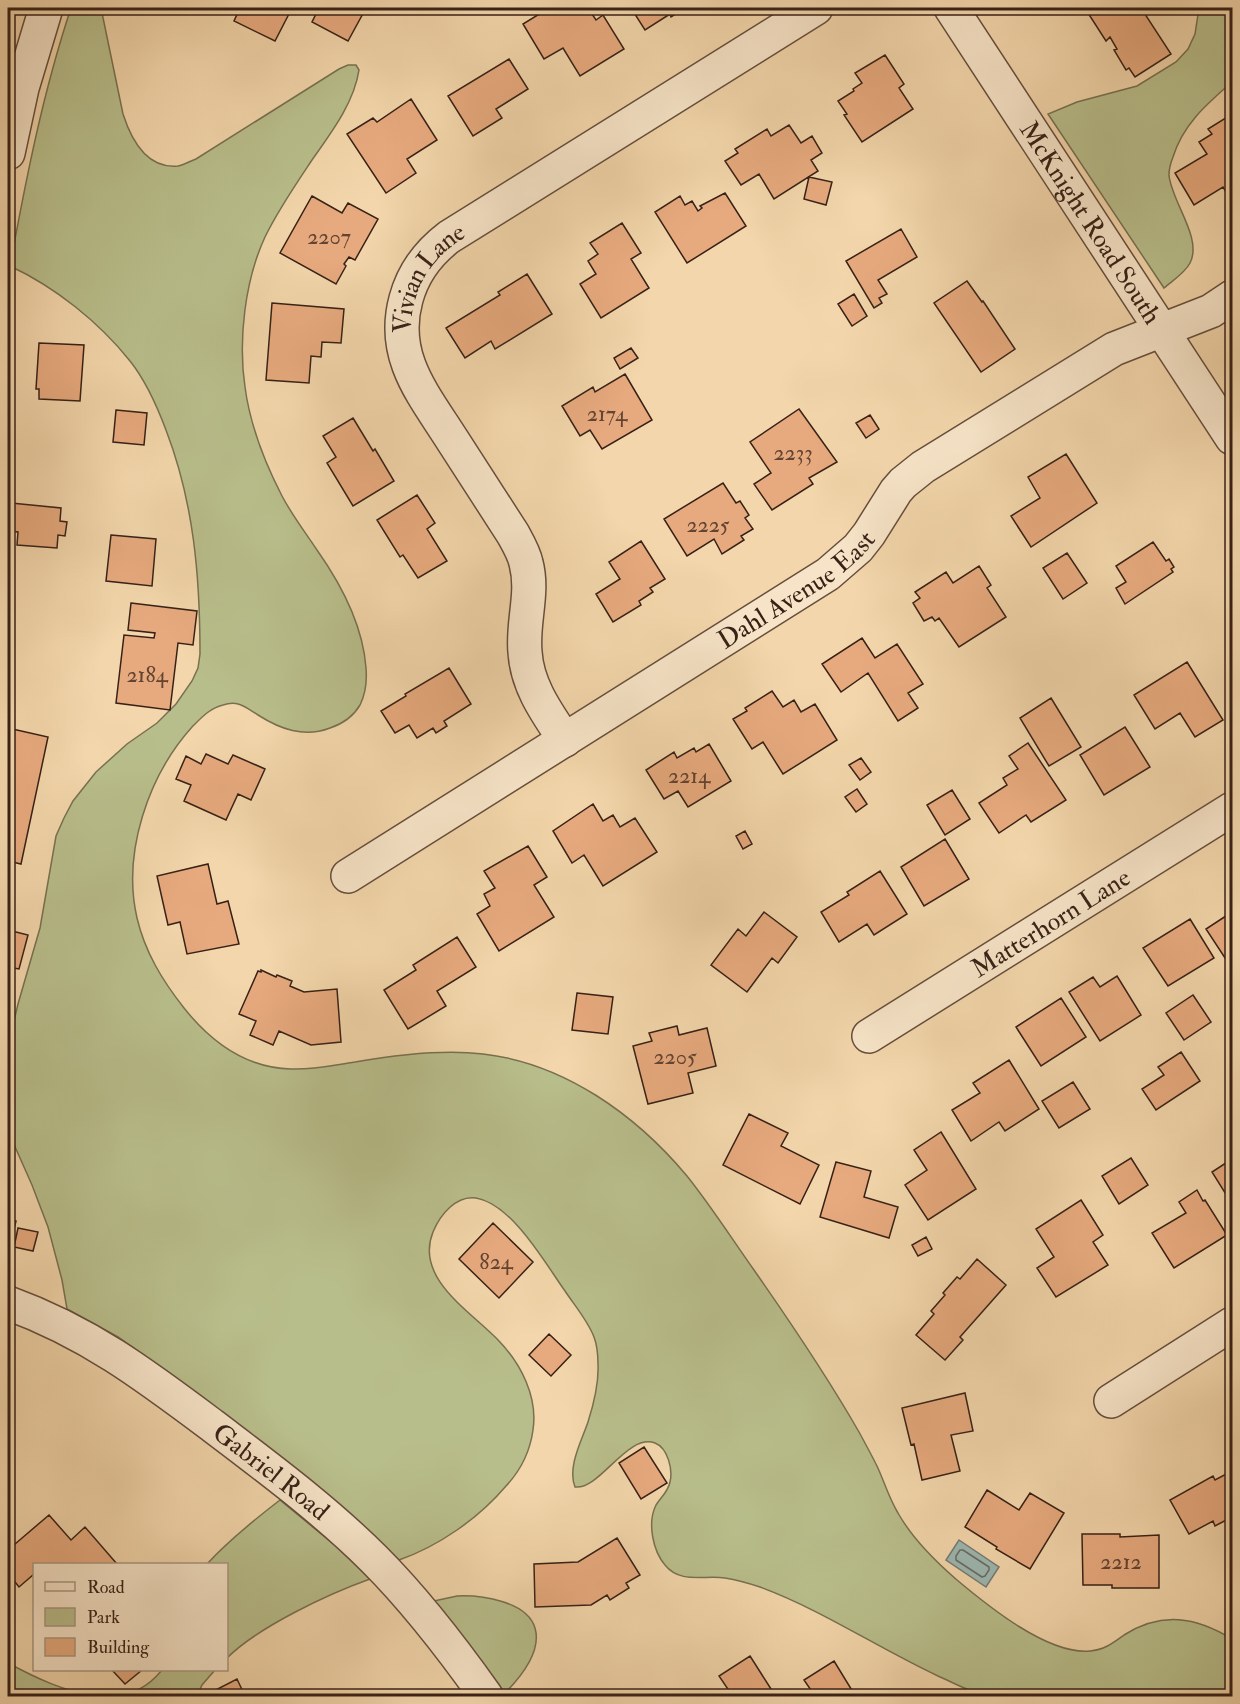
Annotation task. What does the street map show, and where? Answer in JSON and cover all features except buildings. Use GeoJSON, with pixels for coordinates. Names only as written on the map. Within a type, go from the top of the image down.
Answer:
{"type":"FeatureCollection","features":[{"type":"Feature","properties":{"kind":"street"},"geometry":{"type":"LineString","coordinates":[[8,153],[22,88],[46,8]]}},
{"type":"Feature","properties":{"kind":"street","name":"Vivian Lane"},"geometry":{"type":"LineString","coordinates":[[565,740],[537,695],[527,669],[524,644],[529,584],[524,556],[502,516],[427,401],[406,359],[401,331],[408,294],[420,266],[434,249],[449,237],[816,8]]}},
{"type":"Feature","properties":{"kind":"street","name":"McKnight Road South"},"geometry":{"type":"LineString","coordinates":[[951,8],[1233,438]]}},
{"type":"Feature","properties":{"kind":"street","name":"Dahl Avenue East"},"geometry":{"type":"LineString","coordinates":[[348,876],[828,574],[858,548],[897,491],[909,477],[923,467],[1114,349],[1211,311],[1233,297]]}},
{"type":"Feature","properties":{"kind":"street","name":"Matterhorn Lane"},"geometry":{"type":"LineString","coordinates":[[869,1036],[1233,809]]}},
{"type":"Feature","properties":{"kind":"street","name":"Gabriel Road"},"geometry":{"type":"LineString","coordinates":[[8,1304],[61,1325],[123,1361],[240,1447],[316,1507],[374,1559],[402,1589],[450,1646],[486,1696]]}},
{"type":"Feature","properties":{"kind":"street"},"geometry":{"type":"LineString","coordinates":[[1111,1401],[1233,1324]]}},
{"type":"Feature","properties":{"kind":"green space"},"geometry":{"type":"Polygon","coordinates":[[[71,8],[101,8],[126,124],[142,150],[157,163],[167,166],[178,166],[196,159],[339,69],[348,65],[356,65],[359,70],[352,94],[341,117],[287,197],[265,237],[252,272],[248,291],[242,350],[247,401],[259,443],[286,503],[326,563],[356,621],[364,652],[365,691],[360,705],[347,720],[330,728],[311,732],[284,728],[237,704],[223,705],[214,708],[202,717],[176,747],[151,792],[142,816],[133,868],[133,893],[140,930],[155,965],[168,987],[206,1032],[231,1051],[259,1064],[299,1069],[419,1054],[451,1052],[483,1054],[513,1059],[542,1068],[570,1080],[596,1096],[645,1132],[687,1176],[704,1199],[782,1310],[834,1391],[859,1432],[904,1522],[940,1565],[985,1603],[1019,1627],[1056,1645],[1073,1650],[1100,1649],[1138,1627],[1165,1620],[1192,1622],[1219,1632],[1232,1639],[1232,1696],[991,1697],[982,1695],[938,1676],[783,1596],[743,1582],[717,1577],[685,1577],[671,1571],[657,1552],[652,1528],[653,1512],[670,1482],[671,1472],[666,1454],[655,1443],[645,1442],[624,1453],[594,1480],[584,1486],[575,1487],[574,1462],[597,1386],[598,1357],[594,1337],[581,1314],[527,1236],[502,1211],[476,1198],[455,1203],[440,1219],[433,1232],[429,1249],[432,1265],[438,1279],[449,1293],[499,1341],[521,1371],[533,1405],[532,1438],[516,1474],[484,1509],[443,1539],[399,1560],[349,1513],[175,1377],[118,1337],[67,1309],[48,1227],[12,1140],[8,1117],[9,1042],[40,928],[56,836],[64,818],[73,801],[96,772],[127,744],[157,723],[176,704],[192,681],[198,668],[200,654],[197,569],[189,513],[176,457],[151,394],[130,361],[90,319],[60,295],[10,266],[44,104],[71,8]]]}},
{"type":"Feature","properties":{"kind":"green space"},"geometry":{"type":"Polygon","coordinates":[[[1199,8],[1232,8],[1232,82],[1189,125],[1177,145],[1169,175],[1190,231],[1193,253],[1185,270],[1164,288],[1048,114],[1077,102],[1137,86],[1176,62],[1188,49],[1195,34],[1199,8]]]}},
{"type":"Feature","properties":{"kind":"green space"},"geometry":{"type":"Polygon","coordinates":[[[280,1500],[337,1547],[370,1579],[294,1612],[240,1646],[228,1657],[228,1563],[208,1563],[242,1530],[280,1500]]]}},
{"type":"Feature","properties":{"kind":"green space"},"geometry":{"type":"Polygon","coordinates":[[[457,1596],[490,1599],[513,1606],[523,1611],[535,1628],[535,1646],[528,1664],[504,1694],[434,1601],[457,1596]]]}},
{"type":"Feature","properties":{"kind":"green space"},"geometry":{"type":"Polygon","coordinates":[[[8,1663],[51,1684],[97,1696],[8,1696],[8,1663]]]}},
{"type":"Feature","properties":{"kind":"green space"},"geometry":{"type":"Polygon","coordinates":[[[161,1671],[214,1671],[202,1685],[197,1696],[112,1696],[140,1689],[161,1671]]]}},
{"type":"Feature","properties":{"kind":"water"},"geometry":{"type":"Polygon","coordinates":[[[959,1540],[999,1567],[986,1587],[946,1560],[959,1540]]]}}]}
